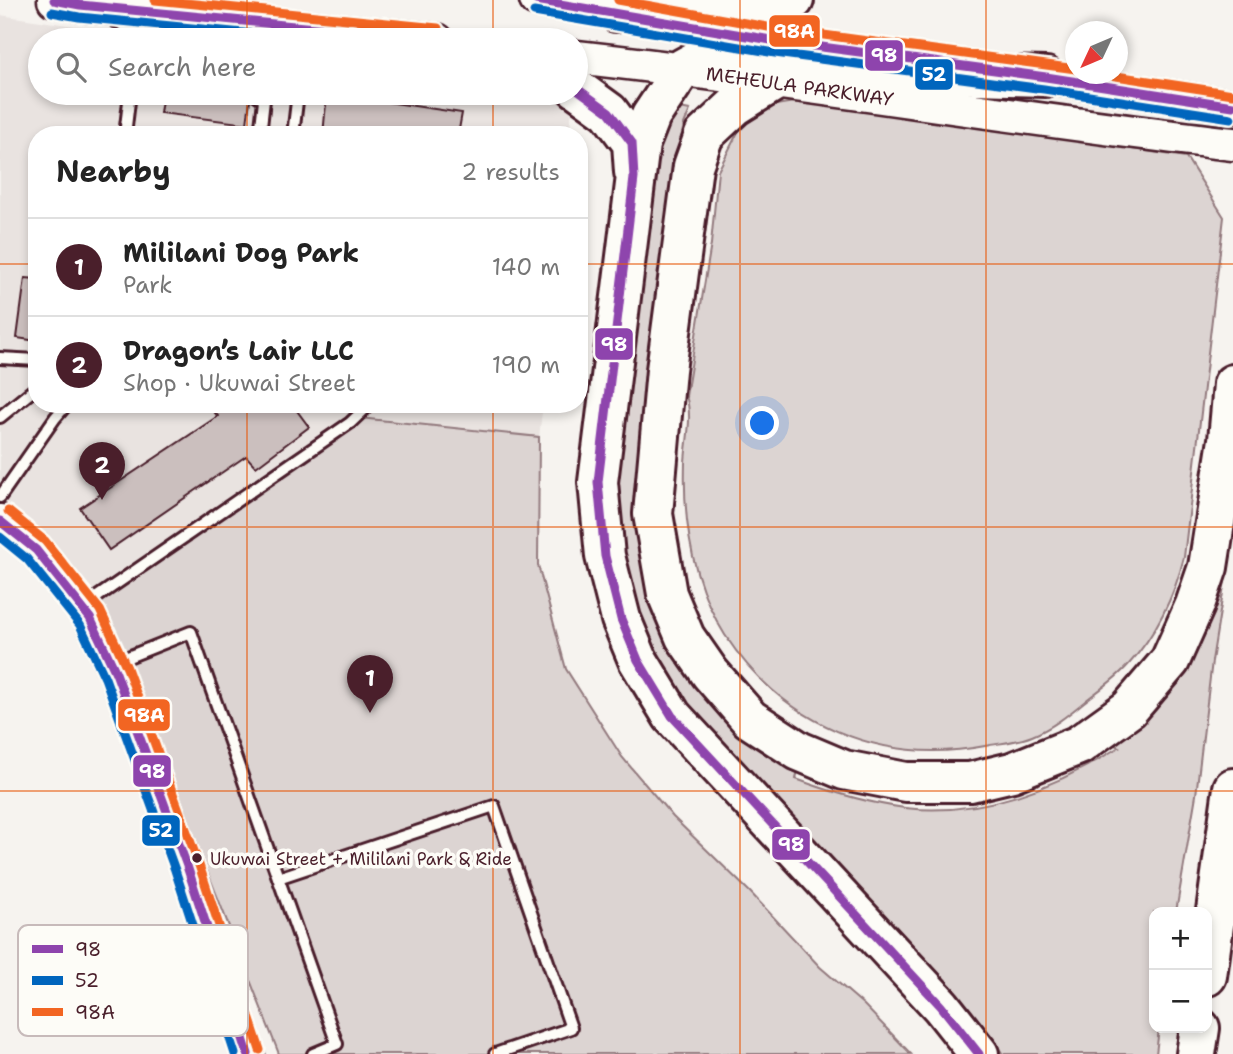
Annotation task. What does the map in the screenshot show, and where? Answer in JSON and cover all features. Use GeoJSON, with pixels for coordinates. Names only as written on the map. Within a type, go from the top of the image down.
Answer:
{"type":"FeatureCollection","features":[{"type":"Feature","properties":{"kind":"highway"},"geometry":{"type":"LineString","coordinates":[[616,12],[757,5],[794,0]]}},
{"type":"Feature","properties":{"kind":"highway"},"geometry":{"type":"LineString","coordinates":[[979,1054],[941,1006],[672,716],[638,660],[621,619],[605,556],[598,482],[640,144],[651,116],[683,68],[703,57],[742,55],[942,74],[1045,77]]}},
{"type":"Feature","properties":{"kind":"highway"},"geometry":{"type":"LineString","coordinates":[[772,83],[735,106],[704,135],[693,166],[666,370],[653,514],[667,594],[685,638],[710,673],[750,719],[799,751],[844,770],[906,782],[970,782],[1012,772],[1079,745],[1129,709],[1170,661],[1181,641],[1208,567],[1228,440],[1233,384]]}},
{"type":"Feature","properties":{"kind":"highway"},"geometry":{"type":"LineString","coordinates":[[588,97],[609,112],[632,143],[634,178]]}},
{"type":"Feature","properties":{"kind":"highway"},"geometry":{"type":"LineString","coordinates":[[1208,970],[1233,788]]}},
{"type":"Feature","properties":{"kind":"highway"},"geometry":{"type":"LineString","coordinates":[[1196,1054],[1199,1033]]}},
{"type":"Feature","properties":{"kind":"main road"},"geometry":{"type":"LineString","coordinates":[[536,0],[777,41],[1045,77],[1231,106]]}},
{"type":"Feature","properties":{"kind":"main road"},"geometry":{"type":"LineString","coordinates":[[67,2],[320,28]]}},
{"type":"Feature","properties":{"kind":"main road","name":"MEHEULA PARKWAY"},"geometry":{"type":"LineString","coordinates":[[588,58],[683,68],[772,83],[1225,143]]}},
{"type":"Feature","properties":{"kind":"main road"},"geometry":{"type":"LineString","coordinates":[[0,521],[36,550],[90,618],[111,664],[187,866],[206,925]]}},
{"type":"Feature","properties":{"kind":"main road"},"geometry":{"type":"LineString","coordinates":[[242,1036],[248,1054]]}},
{"type":"Feature","properties":{"kind":"lane"},"geometry":{"type":"LineString","coordinates":[[67,2],[127,28]]}},
{"type":"Feature","properties":{"kind":"lane"},"geometry":{"type":"LineString","coordinates":[[126,126],[129,105]]}},
{"type":"Feature","properties":{"kind":"lane"},"geometry":{"type":"LineString","coordinates":[[261,126],[263,105]]}},
{"type":"Feature","properties":{"kind":"lane"},"geometry":{"type":"LineString","coordinates":[[294,126],[297,105]]}},
{"type":"Feature","properties":{"kind":"lane"},"geometry":{"type":"LineString","coordinates":[[0,358],[28,360]]}},
{"type":"Feature","properties":{"kind":"lane"},"geometry":{"type":"LineString","coordinates":[[0,417],[28,394]]}},
{"type":"Feature","properties":{"kind":"lane"},"geometry":{"type":"LineString","coordinates":[[0,497],[59,413]]}},
{"type":"Feature","properties":{"kind":"lane"},"geometry":{"type":"LineString","coordinates":[[81,608],[350,423],[361,413]]}},
{"type":"Feature","properties":{"kind":"lane"},"geometry":{"type":"LineString","coordinates":[[111,664],[191,632],[339,1049],[313,1054]]}},
{"type":"Feature","properties":{"kind":"lane"},"geometry":{"type":"LineString","coordinates":[[278,878],[494,806],[571,1028],[495,1054]]}},
{"type":"Feature","properties":{"kind":"shaded area"},"geometry":{"type":"Polygon","coordinates":[[[0,15],[88,28],[28,28],[28,105],[573,105],[570,126],[28,126],[28,413],[542,413],[539,437],[350,417],[100,597],[0,495],[0,15]]]}},
{"type":"Feature","properties":{"kind":"shaded area"},"geometry":{"type":"Polygon","coordinates":[[[794,102],[847,107],[1186,157],[1224,217],[1184,557],[1175,586],[1155,628],[1124,669],[1060,721],[1027,738],[946,751],[909,750],[872,743],[805,715],[775,693],[725,635],[697,574],[686,508],[685,463],[689,420],[686,396],[711,244],[718,171],[740,128],[760,112],[776,105],[794,102]]]}},
{"type":"Feature","properties":{"kind":"shaded area"},"geometry":{"type":"Polygon","coordinates":[[[670,106],[690,110],[684,124],[674,174],[639,448],[648,573],[798,770],[796,779],[877,803],[933,810],[962,808],[1017,796],[1070,775],[1095,761],[1119,747],[1111,743],[1233,531],[1212,661],[1196,795],[1177,907],[1149,907],[1149,1033],[1158,1033],[1156,1054],[1003,1054],[970,1010],[773,796],[769,800],[695,723],[644,644],[614,538],[617,441],[649,152],[670,106]]]}},
{"type":"Feature","properties":{"kind":"shaded area"},"geometry":{"type":"Polygon","coordinates":[[[350,417],[539,437],[538,565],[566,669],[622,757],[673,817],[750,892],[820,967],[864,1005],[911,1054],[279,1054],[248,975],[248,925],[228,925],[100,597],[350,417]]]}},
{"type":"Feature","properties":{"kind":"building"},"geometry":{"type":"Polygon","coordinates":[[[161,105],[249,105],[247,124],[160,113],[161,105]]]}},
{"type":"Feature","properties":{"kind":"building"},"geometry":{"type":"Polygon","coordinates":[[[326,105],[408,105],[462,113],[460,126],[324,126],[326,105]]]}},
{"type":"Feature","properties":{"kind":"building"},"geometry":{"type":"Polygon","coordinates":[[[25,278],[28,278],[28,340],[17,338],[25,278]]]}},
{"type":"Feature","properties":{"kind":"building"},"geometry":{"type":"Polygon","coordinates":[[[215,413],[299,413],[309,427],[256,467],[246,456],[109,550],[80,508],[218,416],[215,413]]]}},
{"type":"Feature","properties":{"kind":"transit line","name":"98"},"geometry":{"type":"LineString","coordinates":[[54,0],[80,5],[315,28]]}},
{"type":"Feature","properties":{"kind":"transit line","name":"98A"},"geometry":{"type":"LineString","coordinates":[[155,0],[438,28]]}},
{"type":"Feature","properties":{"kind":"transit line","name":"98"},"geometry":{"type":"LineString","coordinates":[[536,0],[777,41],[1046,77],[1233,106]]}},
{"type":"Feature","properties":{"kind":"transit line","name":"98A"},"geometry":{"type":"LineString","coordinates":[[618,0],[779,29],[1065,68]]}},
{"type":"Feature","properties":{"kind":"transit line","name":"52"},"geometry":{"type":"LineString","coordinates":[[52,12],[191,28]]}},
{"type":"Feature","properties":{"kind":"transit line","name":"52"},"geometry":{"type":"LineString","coordinates":[[534,12],[775,53],[1044,89],[1231,118]]}},
{"type":"Feature","properties":{"kind":"transit line","name":"98A"},"geometry":{"type":"LineString","coordinates":[[1128,78],[1233,94]]}},
{"type":"Feature","properties":{"kind":"transit line","name":"98"},"geometry":{"type":"LineString","coordinates":[[588,97],[609,112],[632,143],[634,178],[598,482],[605,556],[621,619],[638,660],[672,716],[941,1006],[979,1054]]}},
{"type":"Feature","properties":{"kind":"transit line","name":"98A"},"geometry":{"type":"LineString","coordinates":[[8,511],[45,541],[100,610],[127,668],[219,925]]}},
{"type":"Feature","properties":{"kind":"transit line","name":"98"},"geometry":{"type":"LineString","coordinates":[[0,521],[36,550],[90,618],[116,673],[206,925]]}},
{"type":"Feature","properties":{"kind":"transit line","name":"52"},"geometry":{"type":"LineString","coordinates":[[0,537],[27,559],[80,625],[105,678],[193,925]]}},
{"type":"Feature","properties":{"kind":"transit line","name":"98A"},"geometry":{"type":"LineString","coordinates":[[248,1014],[260,1050]]}},
{"type":"Feature","properties":{"kind":"transit line","name":"52"},"geometry":{"type":"LineString","coordinates":[[229,1036],[235,1054]]}},
{"type":"Feature","properties":{"kind":"transit line","name":"98"},"geometry":{"type":"LineString","coordinates":[[242,1036],[248,1054]]}},
{"type":"Feature","properties":{"kind":"place","name":"Dragon’s Lair LLC"},"geometry":{"type":"Point","coordinates":[102,500]}},
{"type":"Feature","properties":{"kind":"place","name":"Mililani Dog Park"},"geometry":{"type":"Point","coordinates":[370,713]}},
{"type":"Feature","properties":{"kind":"place","name":"Ukuwai Street + Mililani Park & Ride"},"geometry":{"type":"Point","coordinates":[197,858]}}]}
